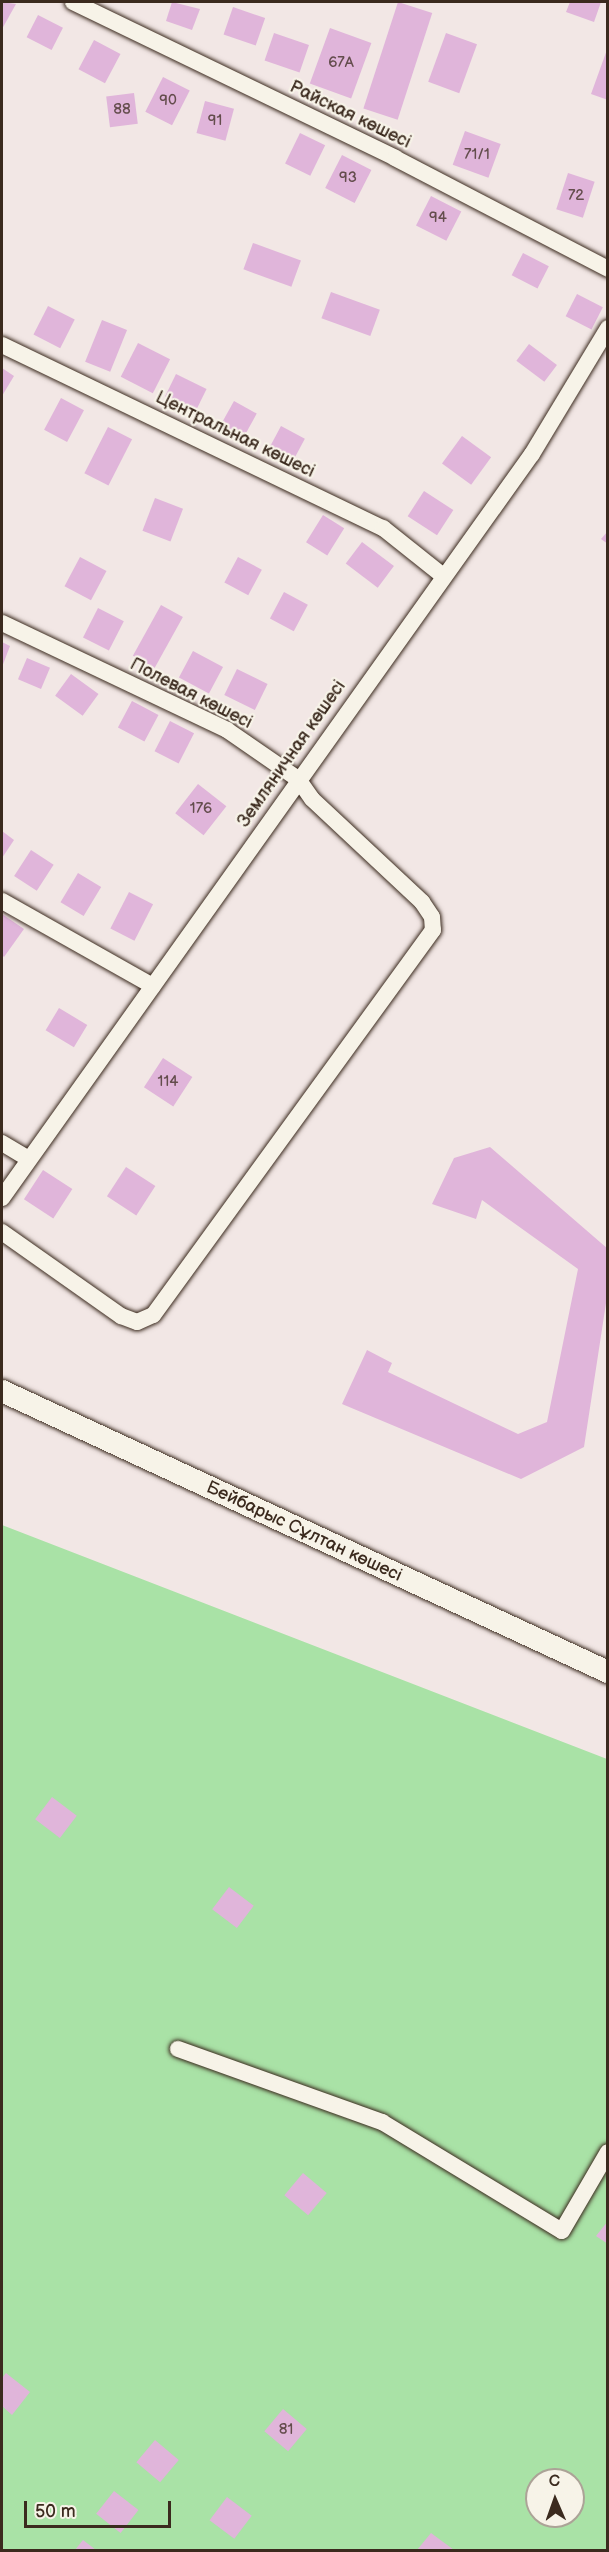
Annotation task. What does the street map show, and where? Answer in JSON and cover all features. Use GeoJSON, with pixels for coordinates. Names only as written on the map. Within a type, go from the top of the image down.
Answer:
{"type":"FeatureCollection","features":[{"type":"Feature","properties":{"kind":"street","name":"Райская көшесі"},"geometry":{"type":"LineString","coordinates":[[73,2],[395,158],[608,269]]}},
{"type":"Feature","properties":{"kind":"street","name":"Земляничная көшесі"},"geometry":{"type":"LineString","coordinates":[[2,1198],[442,575],[532,454],[608,328]]}},
{"type":"Feature","properties":{"kind":"street","name":"Центральная көшесі"},"geometry":{"type":"LineString","coordinates":[[2,345],[383,528],[442,575]]}},
{"type":"Feature","properties":{"kind":"street","name":"Полевая көшесі"},"geometry":{"type":"LineString","coordinates":[[2,623],[227,730],[298,779],[312,799],[422,902],[432,917],[433,930],[153,1315],[137,1322],[121,1316],[2,1232]]}},
{"type":"Feature","properties":{"kind":"street"},"geometry":{"type":"LineString","coordinates":[[2,901],[153,986]]}},
{"type":"Feature","properties":{"kind":"street"},"geometry":{"type":"LineString","coordinates":[[2,1143],[29,1159]]}},
{"type":"Feature","properties":{"kind":"street","name":"Бейбарыс Сұлтан көшесі"},"geometry":{"type":"LineString","coordinates":[[2,1391],[608,1672]]}},
{"type":"Feature","properties":{"kind":"street"},"geometry":{"type":"LineString","coordinates":[[178,2049],[382,2122],[562,2230],[608,2152]]}},
{"type":"Feature","properties":{"kind":"green space"},"geometry":{"type":"Polygon","coordinates":[[[2,1525],[607,1759],[607,2550],[2,2550],[2,1525]]]}},
{"type":"Feature","properties":{"kind":"building"},"geometry":{"type":"Polygon","coordinates":[[[2,2],[16,4],[2,29],[2,2]]]}},
{"type":"Feature","properties":{"kind":"building"},"geometry":{"type":"Polygon","coordinates":[[[172,2],[200,9],[192,30],[166,21],[172,2]]]}},
{"type":"Feature","properties":{"kind":"building"},"geometry":{"type":"Polygon","coordinates":[[[398,2],[432,13],[398,120],[363,109],[398,2]]]}},
{"type":"Feature","properties":{"kind":"building"},"geometry":{"type":"Polygon","coordinates":[[[570,2],[601,2],[594,22],[566,12],[570,2]]]}},
{"type":"Feature","properties":{"kind":"building"},"geometry":{"type":"Polygon","coordinates":[[[233,7],[265,18],[256,45],[224,34],[233,7]]]}},
{"type":"Feature","properties":{"kind":"building"},"geometry":{"type":"Polygon","coordinates":[[[38,15],[63,28],[52,50],[27,37],[38,15]]]}},
{"type":"Feature","properties":{"kind":"building"},"geometry":{"type":"Polygon","coordinates":[[[330,28],[371,43],[351,98],[310,83],[330,28]]]}},
{"type":"Feature","properties":{"kind":"building"},"geometry":{"type":"Polygon","coordinates":[[[274,33],[309,45],[300,72],[265,60],[274,33]]]}},
{"type":"Feature","properties":{"kind":"building"},"geometry":{"type":"Polygon","coordinates":[[[446,33],[477,44],[459,93],[428,82],[446,33]]]}},
{"type":"Feature","properties":{"kind":"building"},"geometry":{"type":"Polygon","coordinates":[[[94,40],[120,54],[105,83],[79,69],[94,40]]]}},
{"type":"Feature","properties":{"kind":"building"},"geometry":{"type":"Polygon","coordinates":[[[608,47],[608,100],[591,94],[608,47]]]}},
{"type":"Feature","properties":{"kind":"building"},"geometry":{"type":"Polygon","coordinates":[[[163,77],[190,91],[172,125],[145,112],[163,77]]]}},
{"type":"Feature","properties":{"kind":"building"},"geometry":{"type":"Polygon","coordinates":[[[134,93],[138,124],[110,127],[106,96],[134,93]]]}},
{"type":"Feature","properties":{"kind":"building"},"geometry":{"type":"Polygon","coordinates":[[[205,101],[234,109],[225,141],[196,133],[205,101]]]}},
{"type":"Feature","properties":{"kind":"building"},"geometry":{"type":"Polygon","coordinates":[[[465,131],[501,144],[488,178],[453,165],[465,131]]]}},
{"type":"Feature","properties":{"kind":"building"},"geometry":{"type":"Polygon","coordinates":[[[300,133],[325,145],[310,176],[285,164],[300,133]]]}},
{"type":"Feature","properties":{"kind":"building"},"geometry":{"type":"Polygon","coordinates":[[[342,155],[371,170],[355,203],[325,188],[342,155]]]}},
{"type":"Feature","properties":{"kind":"building"},"geometry":{"type":"Polygon","coordinates":[[[568,173],[595,182],[583,218],[556,209],[568,173]]]}},
{"type":"Feature","properties":{"kind":"building"},"geometry":{"type":"Polygon","coordinates":[[[431,196],[461,211],[446,241],[416,225],[431,196]]]}},
{"type":"Feature","properties":{"kind":"building"},"geometry":{"type":"Polygon","coordinates":[[[253,243],[301,260],[291,287],[243,269],[253,243]]]}},
{"type":"Feature","properties":{"kind":"building"},"geometry":{"type":"Polygon","coordinates":[[[523,253],[549,266],[537,288],[512,275],[523,253]]]}},
{"type":"Feature","properties":{"kind":"building"},"geometry":{"type":"Polygon","coordinates":[[[331,292],[380,310],[370,336],[321,318],[331,292]]]}},
{"type":"Feature","properties":{"kind":"building"},"geometry":{"type":"Polygon","coordinates":[[[577,294],[603,307],[591,329],[566,316],[577,294]]]}},
{"type":"Feature","properties":{"kind":"building"},"geometry":{"type":"Polygon","coordinates":[[[48,306],[75,320],[60,348],[33,335],[48,306]]]}},
{"type":"Feature","properties":{"kind":"building"},"geometry":{"type":"Polygon","coordinates":[[[102,320],[127,330],[110,372],[85,362],[102,320]]]}},
{"type":"Feature","properties":{"kind":"building"},"geometry":{"type":"Polygon","coordinates":[[[138,343],[170,359],[153,393],[121,377],[138,343]]]}},
{"type":"Feature","properties":{"kind":"building"},"geometry":{"type":"Polygon","coordinates":[[[529,344],[557,365],[544,382],[516,361],[529,344]]]}},
{"type":"Feature","properties":{"kind":"building"},"geometry":{"type":"Polygon","coordinates":[[[2,368],[14,376],[2,396],[2,368]]]}},
{"type":"Feature","properties":{"kind":"building"},"geometry":{"type":"Polygon","coordinates":[[[176,374],[207,389],[196,411],[165,396],[176,374]]]}},
{"type":"Feature","properties":{"kind":"building"},"geometry":{"type":"Polygon","coordinates":[[[61,398],[84,410],[67,442],[44,430],[61,398]]]}},
{"type":"Feature","properties":{"kind":"building"},"geometry":{"type":"Polygon","coordinates":[[[234,401],[257,414],[243,439],[220,426],[234,401]]]}},
{"type":"Feature","properties":{"kind":"building"},"geometry":{"type":"Polygon","coordinates":[[[281,426],[305,439],[291,464],[267,452],[281,426]]]}},
{"type":"Feature","properties":{"kind":"building"},"geometry":{"type":"Polygon","coordinates":[[[108,427],[132,439],[108,486],[84,473],[108,427]]]}},
{"type":"Feature","properties":{"kind":"building"},"geometry":{"type":"Polygon","coordinates":[[[462,436],[491,457],[471,485],[442,464],[462,436]]]}},
{"type":"Feature","properties":{"kind":"building"},"geometry":{"type":"Polygon","coordinates":[[[424,491],[453,510],[437,535],[408,516],[424,491]]]}},
{"type":"Feature","properties":{"kind":"building"},"geometry":{"type":"Polygon","coordinates":[[[155,498],[183,509],[170,541],[142,531],[155,498]]]}},
{"type":"Feature","properties":{"kind":"building"},"geometry":{"type":"Polygon","coordinates":[[[323,515],[344,528],[327,555],[306,542],[323,515]]]}},
{"type":"Feature","properties":{"kind":"building"},"geometry":{"type":"Polygon","coordinates":[[[608,531],[608,544],[601,539],[608,531]]]}},
{"type":"Feature","properties":{"kind":"building"},"geometry":{"type":"Polygon","coordinates":[[[362,542],[394,566],[378,588],[346,564],[362,542]]]}},
{"type":"Feature","properties":{"kind":"building"},"geometry":{"type":"Polygon","coordinates":[[[80,557],[106,571],[91,600],[65,586],[80,557]]]}},
{"type":"Feature","properties":{"kind":"building"},"geometry":{"type":"Polygon","coordinates":[[[238,557],[262,570],[248,595],[224,583],[238,557]]]}},
{"type":"Feature","properties":{"kind":"building"},"geometry":{"type":"Polygon","coordinates":[[[284,592],[308,605],[294,631],[270,618],[284,592]]]}},
{"type":"Feature","properties":{"kind":"building"},"geometry":{"type":"Polygon","coordinates":[[[161,605],[183,617],[155,668],[133,656],[161,605]]]}},
{"type":"Feature","properties":{"kind":"building"},"geometry":{"type":"Polygon","coordinates":[[[98,608],[124,621],[109,651],[83,637],[98,608]]]}},
{"type":"Feature","properties":{"kind":"building"},"geometry":{"type":"Polygon","coordinates":[[[2,642],[10,646],[2,667],[2,642]]]}},
{"type":"Feature","properties":{"kind":"building"},"geometry":{"type":"Polygon","coordinates":[[[193,651],[223,667],[209,693],[179,677],[193,651]]]}},
{"type":"Feature","properties":{"kind":"building"},"geometry":{"type":"Polygon","coordinates":[[[27,658],[50,668],[41,689],[18,679],[27,658]]]}},
{"type":"Feature","properties":{"kind":"building"},"geometry":{"type":"Polygon","coordinates":[[[237,669],[268,684],[255,710],[224,695],[237,669]]]}},
{"type":"Feature","properties":{"kind":"building"},"geometry":{"type":"Polygon","coordinates":[[[71,674],[99,694],[83,716],[55,696],[71,674]]]}},
{"type":"Feature","properties":{"kind":"building"},"geometry":{"type":"Polygon","coordinates":[[[132,701],[158,715],[144,742],[118,727],[132,701]]]}},
{"type":"Feature","properties":{"kind":"building"},"geometry":{"type":"Polygon","coordinates":[[[170,721],[194,733],[179,764],[155,751],[170,721]]]}},
{"type":"Feature","properties":{"kind":"building"},"geometry":{"type":"Polygon","coordinates":[[[198,784],[226,806],[204,835],[175,813],[198,784]]]}},
{"type":"Feature","properties":{"kind":"building"},"geometry":{"type":"Polygon","coordinates":[[[2,831],[14,840],[2,858],[2,831]]]}},
{"type":"Feature","properties":{"kind":"building"},"geometry":{"type":"Polygon","coordinates":[[[31,850],[54,865],[37,891],[14,876],[31,850]]]}},
{"type":"Feature","properties":{"kind":"building"},"geometry":{"type":"Polygon","coordinates":[[[78,873],[101,887],[84,916],[60,902],[78,873]]]}},
{"type":"Feature","properties":{"kind":"building"},"geometry":{"type":"Polygon","coordinates":[[[129,892],[153,904],[134,941],[110,929],[129,892]]]}},
{"type":"Feature","properties":{"kind":"building"},"geometry":{"type":"Polygon","coordinates":[[[2,914],[24,929],[4,957],[2,955],[2,914]]]}},
{"type":"Feature","properties":{"kind":"building"},"geometry":{"type":"Polygon","coordinates":[[[59,1008],[87,1025],[74,1047],[46,1030],[59,1008]]]}},
{"type":"Feature","properties":{"kind":"building"},"geometry":{"type":"Polygon","coordinates":[[[163,1058],[192,1077],[173,1106],[144,1087],[163,1058]]]}},
{"type":"Feature","properties":{"kind":"building"},"geometry":{"type":"Polygon","coordinates":[[[490,1147],[608,1249],[608,1290],[584,1447],[521,1479],[342,1404],[367,1350],[392,1363],[388,1372],[518,1434],[547,1422],[578,1269],[482,1200],[476,1219],[432,1204],[454,1158],[490,1147]]]}},
{"type":"Feature","properties":{"kind":"building"},"geometry":{"type":"Polygon","coordinates":[[[126,1167],[155,1186],[136,1215],[107,1196],[126,1167]]]}},
{"type":"Feature","properties":{"kind":"building"},"geometry":{"type":"Polygon","coordinates":[[[43,1170],[72,1189],[53,1218],[24,1199],[43,1170]]]}},
{"type":"Feature","properties":{"kind":"building"},"geometry":{"type":"Polygon","coordinates":[[[52,1797],[77,1816],[60,1838],[35,1819],[52,1797]]]}},
{"type":"Feature","properties":{"kind":"building"},"geometry":{"type":"Polygon","coordinates":[[[229,1887],[254,1906],[237,1928],[212,1909],[229,1887]]]}},
{"type":"Feature","properties":{"kind":"building"},"geometry":{"type":"Polygon","coordinates":[[[303,2173],[327,2193],[308,2215],[284,2195],[303,2173]]]}},
{"type":"Feature","properties":{"kind":"building"},"geometry":{"type":"Polygon","coordinates":[[[608,2221],[608,2244],[596,2236],[608,2221]]]}},
{"type":"Feature","properties":{"kind":"building"},"geometry":{"type":"Polygon","coordinates":[[[6,2373],[30,2392],[12,2415],[2,2406],[2,2378],[6,2373]]]}},
{"type":"Feature","properties":{"kind":"building"},"geometry":{"type":"Polygon","coordinates":[[[283,2409],[307,2429],[288,2451],[264,2431],[283,2409]]]}},
{"type":"Feature","properties":{"kind":"building"},"geometry":{"type":"Polygon","coordinates":[[[155,2440],[179,2460],[160,2482],[136,2462],[155,2440]]]}},
{"type":"Feature","properties":{"kind":"building"},"geometry":{"type":"Polygon","coordinates":[[[114,2491],[138,2510],[121,2533],[96,2514],[114,2491]]]}},
{"type":"Feature","properties":{"kind":"building"},"geometry":{"type":"Polygon","coordinates":[[[227,2497],[252,2516],[234,2539],[210,2520],[227,2497]]]}},
{"type":"Feature","properties":{"kind":"building"},"geometry":{"type":"Polygon","coordinates":[[[431,2533],[454,2550],[417,2550],[431,2533]]]}},
{"type":"Feature","properties":{"kind":"building"},"geometry":{"type":"Polygon","coordinates":[[[83,2540],[96,2550],[75,2550],[83,2540]]]}}]}
